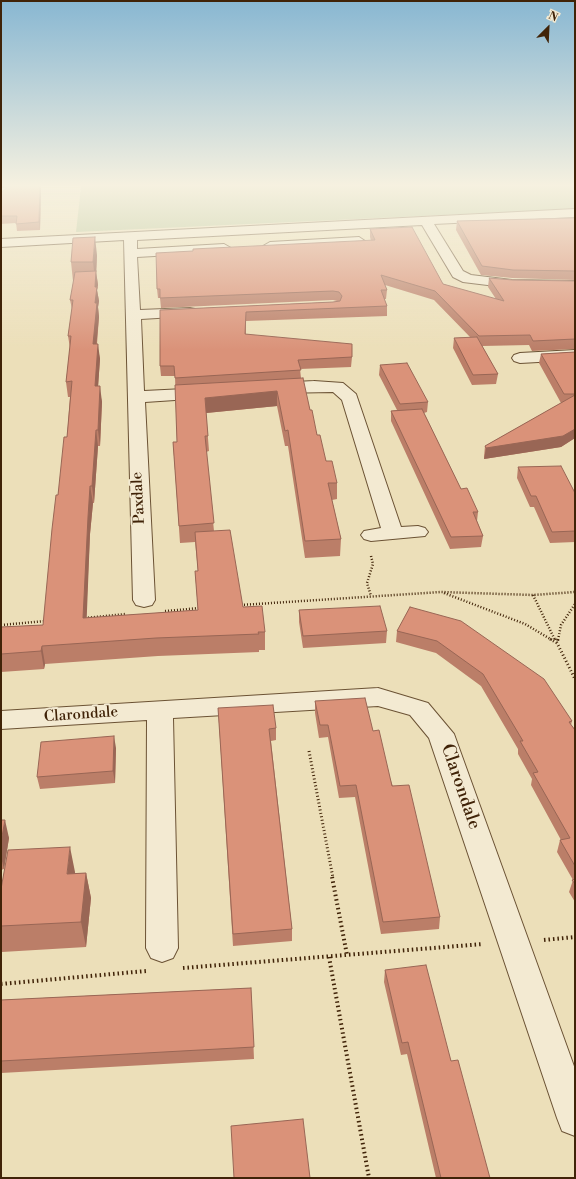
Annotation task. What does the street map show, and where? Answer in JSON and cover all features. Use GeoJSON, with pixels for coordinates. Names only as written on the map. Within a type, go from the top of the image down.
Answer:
{"type":"FeatureCollection","features":[{"type":"Feature","properties":{"kind":"street"},"geometry":{"type":"LineString","coordinates":[[130,245],[191,240]]}},
{"type":"Feature","properties":{"kind":"street"},"geometry":{"type":"LineString","coordinates":[[437,240],[458,274],[468,279],[512,284],[575,285]]}},
{"type":"Feature","properties":{"kind":"street"},"geometry":{"type":"LineString","coordinates":[[257,246],[359,241]]}},
{"type":"Feature","properties":{"kind":"street"},"geometry":{"type":"LineString","coordinates":[[1,243],[233,248]]}},
{"type":"Feature","properties":{"kind":"street","name":"Paxdale"},"geometry":{"type":"LineString","coordinates":[[130,245],[144,600]]}},
{"type":"Feature","properties":{"kind":"street"},"geometry":{"type":"LineString","coordinates":[[133,315],[205,312]]}},
{"type":"Feature","properties":{"kind":"street"},"geometry":{"type":"LineString","coordinates":[[520,358],[575,355]]}},
{"type":"Feature","properties":{"kind":"street"},"geometry":{"type":"LineString","coordinates":[[260,389],[314,386],[337,387],[354,381]]}},
{"type":"Feature","properties":{"kind":"street"},"geometry":{"type":"LineString","coordinates":[[337,387],[350,398],[393,533]]}},
{"type":"Feature","properties":{"kind":"street"},"geometry":{"type":"LineString","coordinates":[[135,397],[220,392]]}},
{"type":"Feature","properties":{"kind":"street"},"geometry":{"type":"LineString","coordinates":[[371,535],[418,532]]}},
{"type":"Feature","properties":{"kind":"street","name":"Clarondale"},"geometry":{"type":"LineString","coordinates":[[1,720],[378,696],[419,710],[441,734],[575,1118]]}},
{"type":"Feature","properties":{"kind":"street"},"geometry":{"type":"LineString","coordinates":[[160,710],[165,962]]}},
{"type":"Feature","properties":{"kind":"path"},"geometry":{"type":"LineString","coordinates":[[371,535],[367,542],[373,564],[367,583],[371,596]]}},
{"type":"Feature","properties":{"kind":"path"},"geometry":{"type":"LineString","coordinates":[[441,592],[525,624],[557,644]]}},
{"type":"Feature","properties":{"kind":"path"},"geometry":{"type":"LineString","coordinates":[[238,606],[441,592],[533,595],[575,592]]}},
{"type":"Feature","properties":{"kind":"path"},"geometry":{"type":"LineString","coordinates":[[533,595],[575,679]]}},
{"type":"Feature","properties":{"kind":"path"},"geometry":{"type":"LineString","coordinates":[[557,644],[561,625],[575,604]]}},
{"type":"Feature","properties":{"kind":"path"},"geometry":{"type":"LineString","coordinates":[[160,611],[207,608]]}},
{"type":"Feature","properties":{"kind":"path"},"geometry":{"type":"LineString","coordinates":[[80,618],[128,614]]}},
{"type":"Feature","properties":{"kind":"path"},"geometry":{"type":"LineString","coordinates":[[1,626],[49,621]]}},
{"type":"Feature","properties":{"kind":"path"},"geometry":{"type":"LineString","coordinates":[[310,751],[347,955]]}},
{"type":"Feature","properties":{"kind":"path"},"geometry":{"type":"LineString","coordinates":[[1,984],[165,962],[329,957],[575,938]]}},
{"type":"Feature","properties":{"kind":"path"},"geometry":{"type":"LineString","coordinates":[[329,957],[369,1178]]}},
{"type":"Feature","properties":{"kind":"building"},"geometry":{"type":"Polygon","coordinates":[[[73,240],[95,240],[93,262],[71,262],[73,240]]]}},
{"type":"Feature","properties":{"kind":"building"},"geometry":{"type":"Polygon","coordinates":[[[375,240],[419,240],[443,284],[504,301],[489,278],[575,281],[575,339],[533,341],[530,335],[479,336],[435,291],[381,275],[387,290],[381,290],[387,306],[246,312],[245,334],[352,344],[352,357],[298,360],[301,370],[175,378],[174,366],[160,366],[160,310],[333,302],[340,301],[342,296],[339,292],[333,291],[160,298],[160,289],[157,289],[156,253],[193,251],[193,249],[375,240]]]}},
{"type":"Feature","properties":{"kind":"building"},"geometry":{"type":"Polygon","coordinates":[[[468,240],[575,240],[575,271],[513,270],[482,266],[468,240]]]}},
{"type":"Feature","properties":{"kind":"building"},"geometry":{"type":"Polygon","coordinates":[[[96,271],[95,287],[97,287],[95,303],[97,303],[93,344],[98,344],[95,386],[100,386],[98,430],[96,430],[92,486],[90,486],[83,618],[198,610],[195,571],[198,571],[195,532],[230,530],[243,607],[262,606],[265,632],[258,632],[259,634],[156,638],[42,646],[41,651],[1,654],[1,627],[43,625],[56,495],[58,495],[64,437],[67,437],[72,381],[66,382],[71,336],[68,336],[73,300],[70,300],[75,272],[96,271]]]}},
{"type":"Feature","properties":{"kind":"building"},"geometry":{"type":"Polygon","coordinates":[[[477,337],[498,374],[473,375],[454,338],[477,337]]]}},
{"type":"Feature","properties":{"kind":"building"},"geometry":{"type":"Polygon","coordinates":[[[575,352],[575,394],[564,394],[541,354],[575,352]]]}},
{"type":"Feature","properties":{"kind":"building"},"geometry":{"type":"Polygon","coordinates":[[[407,363],[428,402],[400,404],[380,365],[407,363]]]}},
{"type":"Feature","properties":{"kind":"building"},"geometry":{"type":"Polygon","coordinates":[[[303,378],[310,410],[312,410],[317,435],[320,435],[326,461],[332,461],[337,483],[328,483],[341,539],[305,541],[288,430],[285,431],[277,391],[205,398],[208,436],[205,436],[214,523],[179,526],[173,442],[177,442],[175,385],[303,378]]]}},
{"type":"Feature","properties":{"kind":"building"},"geometry":{"type":"Polygon","coordinates":[[[575,395],[575,429],[563,436],[486,448],[485,446],[575,395]]]}},
{"type":"Feature","properties":{"kind":"building"},"geometry":{"type":"Polygon","coordinates":[[[422,409],[461,489],[467,488],[478,512],[473,512],[483,536],[451,537],[391,411],[422,409]]]}},
{"type":"Feature","properties":{"kind":"building"},"geometry":{"type":"Polygon","coordinates":[[[561,466],[575,493],[575,531],[552,532],[536,496],[531,496],[518,467],[561,466]]]}},
{"type":"Feature","properties":{"kind":"building"},"geometry":{"type":"Polygon","coordinates":[[[380,606],[387,631],[303,636],[299,610],[380,606]]]}},
{"type":"Feature","properties":{"kind":"building"},"geometry":{"type":"Polygon","coordinates":[[[410,607],[461,621],[544,679],[572,721],[569,722],[575,730],[575,866],[560,840],[570,838],[533,773],[538,772],[520,741],[523,741],[483,674],[437,641],[397,631],[410,607]]]}},
{"type":"Feature","properties":{"kind":"building"},"geometry":{"type":"Polygon","coordinates":[[[365,698],[373,731],[379,730],[392,786],[409,785],[440,917],[383,922],[356,785],[340,786],[328,725],[320,725],[315,701],[365,698]]]}},
{"type":"Feature","properties":{"kind":"building"},"geometry":{"type":"Polygon","coordinates":[[[273,705],[276,728],[269,729],[292,929],[233,934],[218,708],[273,705]]]}},
{"type":"Feature","properties":{"kind":"building"},"geometry":{"type":"Polygon","coordinates":[[[114,736],[113,771],[37,777],[41,742],[114,736]]]}},
{"type":"Feature","properties":{"kind":"building"},"geometry":{"type":"Polygon","coordinates":[[[1,820],[5,820],[1,842],[1,820]]]}},
{"type":"Feature","properties":{"kind":"building"},"geometry":{"type":"Polygon","coordinates":[[[70,847],[67,874],[86,873],[81,922],[1,926],[1,889],[8,850],[70,847]]]}},
{"type":"Feature","properties":{"kind":"building"},"geometry":{"type":"Polygon","coordinates":[[[426,965],[451,1061],[458,1060],[490,1178],[441,1178],[408,1042],[402,1043],[385,970],[426,965]]]}},
{"type":"Feature","properties":{"kind":"building"},"geometry":{"type":"Polygon","coordinates":[[[251,988],[254,1047],[1,1061],[1,1000],[251,988]]]}},
{"type":"Feature","properties":{"kind":"building"},"geometry":{"type":"Polygon","coordinates":[[[303,1119],[310,1178],[234,1178],[231,1126],[303,1119]]]}}]}
